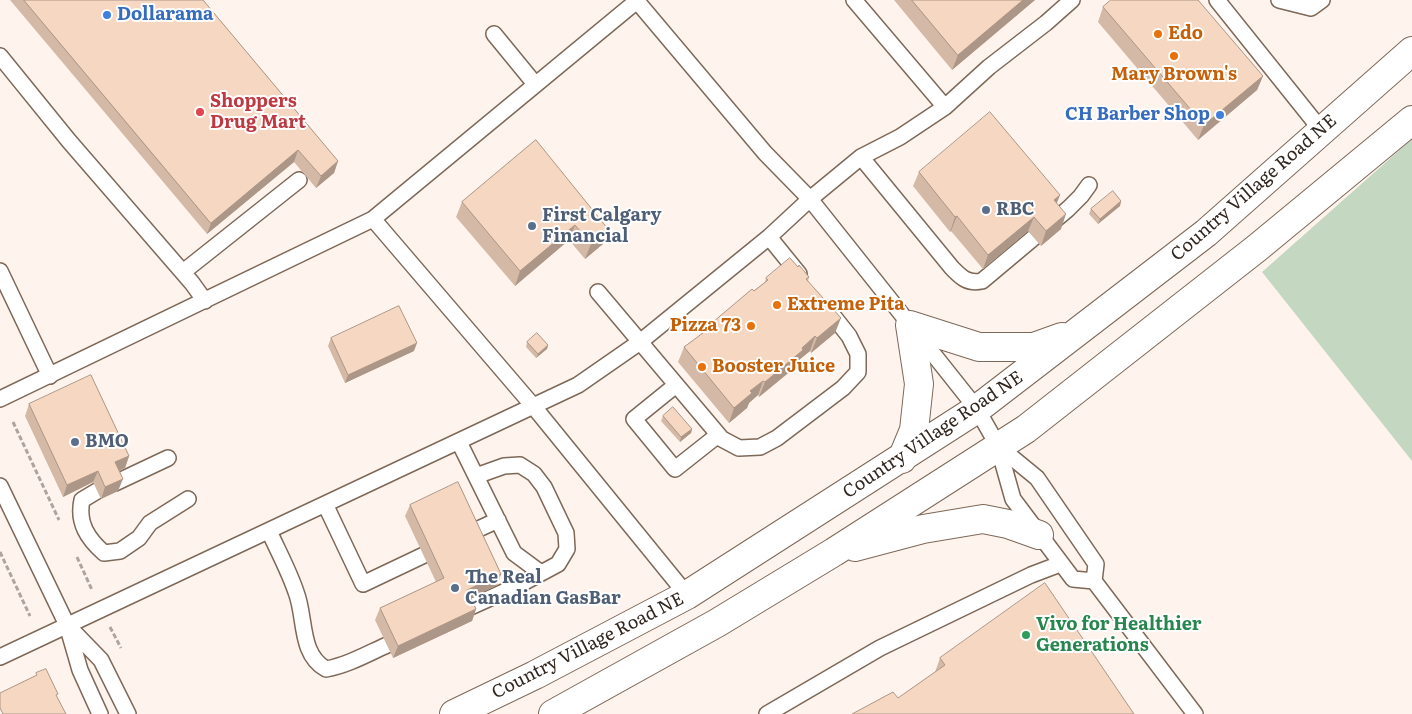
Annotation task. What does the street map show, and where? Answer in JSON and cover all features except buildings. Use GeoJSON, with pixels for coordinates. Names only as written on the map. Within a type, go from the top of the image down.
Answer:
{"type":"FeatureCollection","features":[{"type":"Feature","properties":{"kind":"street","name":"Country Village Road NE"},"geometry":{"type":"LineString","coordinates":[[454,714],[535,675],[687,595],[902,459],[977,409],[1206,233],[1412,51]]}},
{"type":"Feature","properties":{"kind":"street"},"geometry":{"type":"LineString","coordinates":[[553,714],[717,623],[834,552],[1026,428],[1257,248],[1412,120]]}},
{"type":"Feature","properties":{"kind":"street"},"geometry":{"type":"LineString","coordinates":[[902,459],[914,430],[919,384],[910,325],[979,347],[1034,347],[1079,330]]}},
{"type":"Feature","properties":{"kind":"street"},"geometry":{"type":"LineString","coordinates":[[834,552],[923,529],[984,519],[1008,524],[1039,535]]}},
{"type":"Feature","properties":{"kind":"lane"},"geometry":{"type":"LineString","coordinates":[[0,399],[373,219],[637,0],[753,140],[810,199],[977,409],[998,446],[1013,499],[1060,564],[1073,580],[1094,581]]}},
{"type":"Feature","properties":{"kind":"lane"},"geometry":{"type":"LineString","coordinates":[[854,0],[945,107]]}},
{"type":"Feature","properties":{"kind":"lane"},"geometry":{"type":"LineString","coordinates":[[0,657],[459,442],[578,384],[640,342],[769,237],[810,199],[861,157],[900,137],[945,107],[989,67],[1046,23],[1072,0]]}},
{"type":"Feature","properties":{"kind":"lane"},"geometry":{"type":"LineString","coordinates":[[1217,0],[1322,130]]}},
{"type":"Feature","properties":{"kind":"lane"},"geometry":{"type":"LineString","coordinates":[[1279,0],[1312,8],[1322,0]]}},
{"type":"Feature","properties":{"kind":"lane"},"geometry":{"type":"LineString","coordinates":[[494,34],[535,84]]}},
{"type":"Feature","properties":{"kind":"lane"},"geometry":{"type":"LineString","coordinates":[[0,56],[69,141],[183,272],[205,301]]}},
{"type":"Feature","properties":{"kind":"lane"},"geometry":{"type":"LineString","coordinates":[[861,157],[952,268],[962,279],[974,283],[982,281],[1068,209],[1089,185]]}},
{"type":"Feature","properties":{"kind":"lane"},"geometry":{"type":"LineString","coordinates":[[183,272],[298,180]]}},
{"type":"Feature","properties":{"kind":"lane"},"geometry":{"type":"LineString","coordinates":[[373,219],[534,406],[687,595]]}},
{"type":"Feature","properties":{"kind":"lane"},"geometry":{"type":"LineString","coordinates":[[769,237],[806,283]]}},
{"type":"Feature","properties":{"kind":"lane"},"geometry":{"type":"LineString","coordinates":[[0,271],[50,376]]}},
{"type":"Feature","properties":{"kind":"lane"},"geometry":{"type":"LineString","coordinates":[[598,292],[722,440],[739,448],[760,447],[777,438],[843,388],[858,372],[858,354],[849,336],[818,298]]}},
{"type":"Feature","properties":{"kind":"lane"},"geometry":{"type":"LineString","coordinates":[[676,385],[634,419],[675,469],[718,434]]}},
{"type":"Feature","properties":{"kind":"lane"},"geometry":{"type":"LineString","coordinates":[[459,442],[514,553],[541,573]]}},
{"type":"Feature","properties":{"kind":"lane"},"geometry":{"type":"LineString","coordinates":[[998,446],[1037,478],[1096,564],[1094,581],[1195,714]]}},
{"type":"Feature","properties":{"kind":"lane"},"geometry":{"type":"LineString","coordinates":[[115,483],[168,458]]}},
{"type":"Feature","properties":{"kind":"lane"},"geometry":{"type":"LineString","coordinates":[[466,609],[519,585],[558,564],[567,549],[566,533],[544,486],[534,474],[520,465],[504,466],[476,476]]}},
{"type":"Feature","properties":{"kind":"lane"},"geometry":{"type":"LineString","coordinates":[[0,486],[67,625],[80,670],[100,714]]}},
{"type":"Feature","properties":{"kind":"lane"},"geometry":{"type":"LineString","coordinates":[[97,491],[82,500],[79,512],[90,541],[104,553],[120,551],[139,538],[150,523],[188,499]]}},
{"type":"Feature","properties":{"kind":"lane"},"geometry":{"type":"LineString","coordinates":[[325,504],[363,584],[424,555]]}},
{"type":"Feature","properties":{"kind":"lane"},"geometry":{"type":"LineString","coordinates":[[472,532],[498,520]]}},
{"type":"Feature","properties":{"kind":"lane"},"geometry":{"type":"LineString","coordinates":[[269,531],[290,573],[298,595],[304,632],[312,656],[318,665],[326,670],[334,668],[387,645]]}},
{"type":"Feature","properties":{"kind":"lane"},"geometry":{"type":"LineString","coordinates":[[767,714],[880,648],[1031,575],[1060,564]]}},
{"type":"Feature","properties":{"kind":"lane"},"geometry":{"type":"LineString","coordinates":[[67,625],[101,660],[128,714]]}},
{"type":"Feature","properties":{"kind":"path"},"geometry":{"type":"LineString","coordinates":[[13,422],[60,522]]}},
{"type":"Feature","properties":{"kind":"path"},"geometry":{"type":"LineString","coordinates":[[73,549],[93,593]]}},
{"type":"Feature","properties":{"kind":"path"},"geometry":{"type":"LineString","coordinates":[[0,552],[30,616]]}},
{"type":"Feature","properties":{"kind":"green space"},"geometry":{"type":"Polygon","coordinates":[[[1412,139],[1412,461],[1262,272],[1412,139]]]}},
{"type":"Feature","properties":{"kind":"place","name":"Dollarama"},"geometry":{"type":"Point","coordinates":[107,15]}},
{"type":"Feature","properties":{"kind":"place","name":"Edo"},"geometry":{"type":"Point","coordinates":[1158,34]}},
{"type":"Feature","properties":{"kind":"place","name":"Mary Brown's"},"geometry":{"type":"Point","coordinates":[1174,56]}},
{"type":"Feature","properties":{"kind":"place","name":"Shoppers Drug Mart"},"geometry":{"type":"Point","coordinates":[200,112]}},
{"type":"Feature","properties":{"kind":"place","name":"CH Barber Shop"},"geometry":{"type":"Point","coordinates":[1220,115]}},
{"type":"Feature","properties":{"kind":"place","name":"RBC"},"geometry":{"type":"Point","coordinates":[986,210]}},
{"type":"Feature","properties":{"kind":"place","name":"First Calgary Financial"},"geometry":{"type":"Point","coordinates":[532,226]}},
{"type":"Feature","properties":{"kind":"place","name":"Extreme Pita"},"geometry":{"type":"Point","coordinates":[777,305]}},
{"type":"Feature","properties":{"kind":"place","name":"Pizza 73"},"geometry":{"type":"Point","coordinates":[751,326]}},
{"type":"Feature","properties":{"kind":"place","name":"Booster Juice"},"geometry":{"type":"Point","coordinates":[702,367]}},
{"type":"Feature","properties":{"kind":"place","name":"BMO"},"geometry":{"type":"Point","coordinates":[75,442]}},
{"type":"Feature","properties":{"kind":"place","name":"The Real Canadian GasBar"},"geometry":{"type":"Point","coordinates":[455,588]}},
{"type":"Feature","properties":{"kind":"place","name":"Vivo for Healthier Generations"},"geometry":{"type":"Point","coordinates":[1026,635]}}]}
